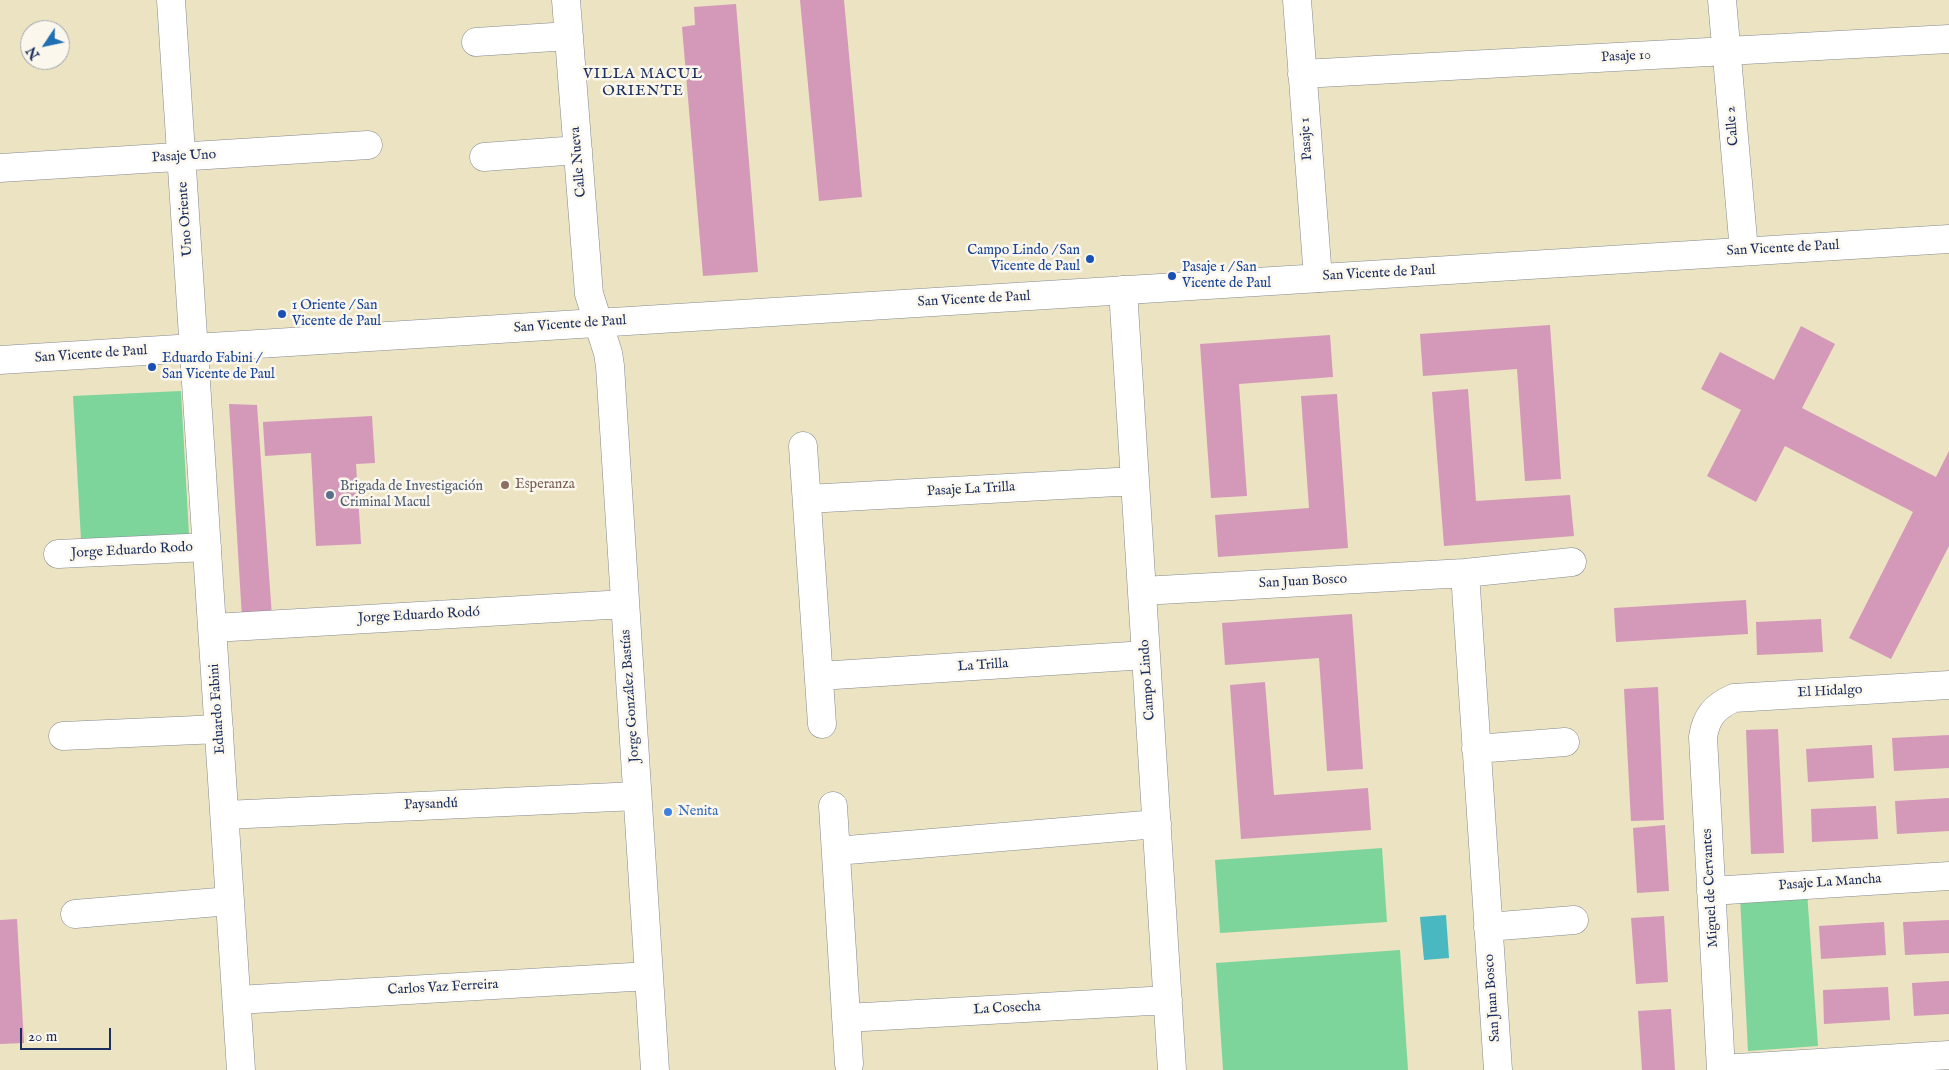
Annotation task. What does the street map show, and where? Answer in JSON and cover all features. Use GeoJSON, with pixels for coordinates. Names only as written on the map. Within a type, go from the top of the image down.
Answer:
{"type":"FeatureCollection","features":[{"type":"Feature","properties":{"kind":"street","name":"Uno Oriente"},"geometry":{"type":"LineString","coordinates":[[171,0],[194,348]]}},
{"type":"Feature","properties":{"kind":"street","name":"Calle Nueva"},"geometry":{"type":"LineString","coordinates":[[566,0],[589,294],[599,323]]}},
{"type":"Feature","properties":{"kind":"street","name":"Pasaje 1"},"geometry":{"type":"LineString","coordinates":[[1297,0],[1318,278]]}},
{"type":"Feature","properties":{"kind":"street","name":"Calle 2"},"geometry":{"type":"LineString","coordinates":[[1722,0],[1744,252]]}},
{"type":"Feature","properties":{"kind":"street"},"geometry":{"type":"LineString","coordinates":[[476,42],[568,36]]}},
{"type":"Feature","properties":{"kind":"street","name":"Pasaje 10"},"geometry":{"type":"LineString","coordinates":[[1302,74],[1949,39]]}},
{"type":"Feature","properties":{"kind":"street","name":"Pasaje Uno"},"geometry":{"type":"LineString","coordinates":[[0,168],[368,145]]}},
{"type":"Feature","properties":{"kind":"street"},"geometry":{"type":"LineString","coordinates":[[484,156],[578,150]]}},
{"type":"Feature","properties":{"kind":"street","name":"San Vicente de Paul"},"geometry":{"type":"LineString","coordinates":[[0,360],[1949,239]]}},
{"type":"Feature","properties":{"kind":"street","name":"Campo Lindo"},"geometry":{"type":"LineString","coordinates":[[1123,290],[1172,1070]]}},
{"type":"Feature","properties":{"kind":"street","name":"Jorge González Bastías"},"geometry":{"type":"LineString","coordinates":[[599,323],[609,360],[654,1070]]}},
{"type":"Feature","properties":{"kind":"street","name":"Eduardo Fabini"},"geometry":{"type":"LineString","coordinates":[[194,348],[241,1070]]}},
{"type":"Feature","properties":{"kind":"street"},"geometry":{"type":"LineString","coordinates":[[803,446],[822,724]]}},
{"type":"Feature","properties":{"kind":"street","name":"Pasaje La Trilla"},"geometry":{"type":"LineString","coordinates":[[807,499],[1135,480]]}},
{"type":"Feature","properties":{"kind":"street","name":"Jorge Eduardo Rodo"},"geometry":{"type":"LineString","coordinates":[[58,554],[207,547]]}},
{"type":"Feature","properties":{"kind":"street","name":"San Juan Bosco"},"geometry":{"type":"LineString","coordinates":[[1142,591],[1465,573],[1572,562]]}},
{"type":"Feature","properties":{"kind":"street","name":"San Juan Bosco"},"geometry":{"type":"LineString","coordinates":[[1465,573],[1498,1070]]}},
{"type":"Feature","properties":{"kind":"street","name":"Jorge Eduardo Rodó"},"geometry":{"type":"LineString","coordinates":[[212,628],[624,604]]}},
{"type":"Feature","properties":{"kind":"street","name":"La Trilla"},"geometry":{"type":"LineString","coordinates":[[819,676],[1146,655]]}},
{"type":"Feature","properties":{"kind":"street","name":"El Hidalgo"},"geometry":{"type":"LineString","coordinates":[[1714,709],[1734,698],[1745,696],[1949,685]]}},
{"type":"Feature","properties":{"kind":"street","name":"Miguel de Cervantes"},"geometry":{"type":"LineString","coordinates":[[1714,709],[1704,727],[1703,737],[1721,1069]]}},
{"type":"Feature","properties":{"kind":"street"},"geometry":{"type":"LineString","coordinates":[[63,736],[219,729]]}},
{"type":"Feature","properties":{"kind":"street"},"geometry":{"type":"LineString","coordinates":[[1476,749],[1565,742]]}},
{"type":"Feature","properties":{"kind":"street","name":"Paysandú"},"geometry":{"type":"LineString","coordinates":[[225,815],[637,796]]}},
{"type":"Feature","properties":{"kind":"street"},"geometry":{"type":"LineString","coordinates":[[833,806],[849,1064]]}},
{"type":"Feature","properties":{"kind":"street"},"geometry":{"type":"LineString","coordinates":[[836,851],[1157,824]]}},
{"type":"Feature","properties":{"kind":"street","name":"Pasaje La Mancha"},"geometry":{"type":"LineString","coordinates":[[1711,891],[1949,876]]}},
{"type":"Feature","properties":{"kind":"street"},"geometry":{"type":"LineString","coordinates":[[75,914],[230,901]]}},
{"type":"Feature","properties":{"kind":"street"},"geometry":{"type":"LineString","coordinates":[[1488,927],[1574,920]]}},
{"type":"Feature","properties":{"kind":"street","name":"Carlos Vaz Ferreira"},"geometry":{"type":"LineString","coordinates":[[237,1000],[649,976]]}},
{"type":"Feature","properties":{"kind":"street","name":"La Cosecha"},"geometry":{"type":"LineString","coordinates":[[846,1018],[1168,1000]]}},
{"type":"Feature","properties":{"kind":"street"},"geometry":{"type":"LineString","coordinates":[[1721,1069],[1949,1054]]}},
{"type":"Feature","properties":{"kind":"green space"},"geometry":{"type":"Polygon","coordinates":[[[181,391],[189,535],[81,540],[73,396],[181,391]]]}},
{"type":"Feature","properties":{"kind":"green space"},"geometry":{"type":"Polygon","coordinates":[[[1382,848],[1387,922],[1220,933],[1215,860],[1382,848]]]}},
{"type":"Feature","properties":{"kind":"green space"},"geometry":{"type":"Polygon","coordinates":[[[1807,892],[1818,1046],[1748,1051],[1740,897],[1807,892]]]}},
{"type":"Feature","properties":{"kind":"green space"},"geometry":{"type":"Polygon","coordinates":[[[1400,950],[1408,1070],[1223,1070],[1216,963],[1400,950]]]}},
{"type":"Feature","properties":{"kind":"water"},"geometry":{"type":"Polygon","coordinates":[[[1446,915],[1449,958],[1424,960],[1420,917],[1446,915]]]}},
{"type":"Feature","properties":{"kind":"building"},"geometry":{"type":"Polygon","coordinates":[[[800,0],[844,0],[862,197],[819,201],[800,0]]]}},
{"type":"Feature","properties":{"kind":"building"},"geometry":{"type":"Polygon","coordinates":[[[736,4],[758,272],[703,276],[682,27],[695,25],[694,7],[736,4]]]}},
{"type":"Feature","properties":{"kind":"building"},"geometry":{"type":"Polygon","coordinates":[[[1550,325],[1561,479],[1525,481],[1517,369],[1423,376],[1420,334],[1550,325]]]}},
{"type":"Feature","properties":{"kind":"building"},"geometry":{"type":"Polygon","coordinates":[[[1801,326],[1835,344],[1802,408],[1936,477],[1949,451],[1949,546],[1891,659],[1849,638],[1913,512],[1785,446],[1756,502],[1707,476],[1741,410],[1701,389],[1720,352],[1774,380],[1801,326]]]}},
{"type":"Feature","properties":{"kind":"building"},"geometry":{"type":"Polygon","coordinates":[[[1330,335],[1333,377],[1239,384],[1247,496],[1211,498],[1200,344],[1330,335]]]}},
{"type":"Feature","properties":{"kind":"building"},"geometry":{"type":"Polygon","coordinates":[[[1468,389],[1476,501],[1570,495],[1574,536],[1444,546],[1432,392],[1468,389]]]}},
{"type":"Feature","properties":{"kind":"building"},"geometry":{"type":"Polygon","coordinates":[[[1337,394],[1348,548],[1218,557],[1215,515],[1309,508],[1301,396],[1337,394]]]}},
{"type":"Feature","properties":{"kind":"building"},"geometry":{"type":"Polygon","coordinates":[[[229,404],[257,405],[272,617],[242,618],[229,404]]]}},
{"type":"Feature","properties":{"kind":"building"},"geometry":{"type":"Polygon","coordinates":[[[372,416],[375,463],[356,464],[361,544],[316,546],[311,453],[265,456],[263,422],[372,416]]]}},
{"type":"Feature","properties":{"kind":"building"},"geometry":{"type":"Polygon","coordinates":[[[1746,600],[1748,634],[1616,642],[1614,608],[1746,600]]]}},
{"type":"Feature","properties":{"kind":"building"},"geometry":{"type":"Polygon","coordinates":[[[1352,614],[1363,769],[1327,771],[1319,658],[1225,665],[1222,623],[1352,614]]]}},
{"type":"Feature","properties":{"kind":"building"},"geometry":{"type":"Polygon","coordinates":[[[1821,619],[1823,652],[1757,655],[1756,622],[1821,619]]]}},
{"type":"Feature","properties":{"kind":"building"},"geometry":{"type":"Polygon","coordinates":[[[1265,682],[1274,795],[1368,788],[1371,830],[1241,839],[1230,685],[1265,682]]]}},
{"type":"Feature","properties":{"kind":"building"},"geometry":{"type":"Polygon","coordinates":[[[1658,687],[1664,820],[1631,821],[1624,689],[1658,687]]]}},
{"type":"Feature","properties":{"kind":"building"},"geometry":{"type":"Polygon","coordinates":[[[1778,729],[1784,853],[1751,854],[1746,730],[1778,729]]]}},
{"type":"Feature","properties":{"kind":"building"},"geometry":{"type":"Polygon","coordinates":[[[1949,735],[1949,768],[1894,771],[1892,738],[1949,735]]]}},
{"type":"Feature","properties":{"kind":"building"},"geometry":{"type":"Polygon","coordinates":[[[1872,745],[1874,778],[1808,782],[1806,749],[1872,745]]]}},
{"type":"Feature","properties":{"kind":"building"},"geometry":{"type":"Polygon","coordinates":[[[1949,798],[1949,831],[1897,834],[1895,801],[1949,798]]]}},
{"type":"Feature","properties":{"kind":"building"},"geometry":{"type":"Polygon","coordinates":[[[1876,806],[1878,839],[1812,842],[1811,809],[1876,806]]]}},
{"type":"Feature","properties":{"kind":"building"},"geometry":{"type":"Polygon","coordinates":[[[1665,825],[1669,891],[1637,893],[1633,828],[1665,825]]]}},
{"type":"Feature","properties":{"kind":"building"},"geometry":{"type":"Polygon","coordinates":[[[1664,916],[1668,982],[1636,984],[1631,918],[1664,916]]]}},
{"type":"Feature","properties":{"kind":"building"},"geometry":{"type":"Polygon","coordinates":[[[17,919],[24,1043],[0,1044],[0,920],[17,919]]]}},
{"type":"Feature","properties":{"kind":"building"},"geometry":{"type":"Polygon","coordinates":[[[1949,920],[1949,953],[1905,955],[1903,922],[1949,920]]]}},
{"type":"Feature","properties":{"kind":"building"},"geometry":{"type":"Polygon","coordinates":[[[1884,922],[1886,955],[1821,959],[1819,926],[1884,922]]]}},
{"type":"Feature","properties":{"kind":"building"},"geometry":{"type":"Polygon","coordinates":[[[1949,981],[1949,1014],[1914,1016],[1912,983],[1949,981]]]}},
{"type":"Feature","properties":{"kind":"building"},"geometry":{"type":"Polygon","coordinates":[[[1888,987],[1890,1020],[1824,1024],[1823,990],[1888,987]]]}},
{"type":"Feature","properties":{"kind":"building"},"geometry":{"type":"Polygon","coordinates":[[[1671,1009],[1675,1070],[1642,1070],[1638,1011],[1671,1009]]]}},
{"type":"Feature","properties":{"kind":"place","name":"Campo Lindo / San Vicente de Paul"},"geometry":{"type":"Point","coordinates":[1090,259]}},
{"type":"Feature","properties":{"kind":"place","name":"Pasaje 1 / San Vicente de Paul"},"geometry":{"type":"Point","coordinates":[1172,276]}},
{"type":"Feature","properties":{"kind":"place","name":"1 Oriente / San Vicente de Paul"},"geometry":{"type":"Point","coordinates":[282,314]}},
{"type":"Feature","properties":{"kind":"place","name":"Eduardo Fabini / San Vicente de Paul"},"geometry":{"type":"Point","coordinates":[152,367]}},
{"type":"Feature","properties":{"kind":"place","name":"Esperanza"},"geometry":{"type":"Point","coordinates":[505,485]}},
{"type":"Feature","properties":{"kind":"place","name":"Brigada de Investigación Criminal Macul"},"geometry":{"type":"Point","coordinates":[330,495]}},
{"type":"Feature","properties":{"kind":"place","name":"Nenita"},"geometry":{"type":"Point","coordinates":[668,812]}},
{"type":"Feature","properties":{"kind":"district","name":"VILLA MACUL ORIENTE"},"geometry":{"type":"Point","coordinates":[643,84]}}]}
